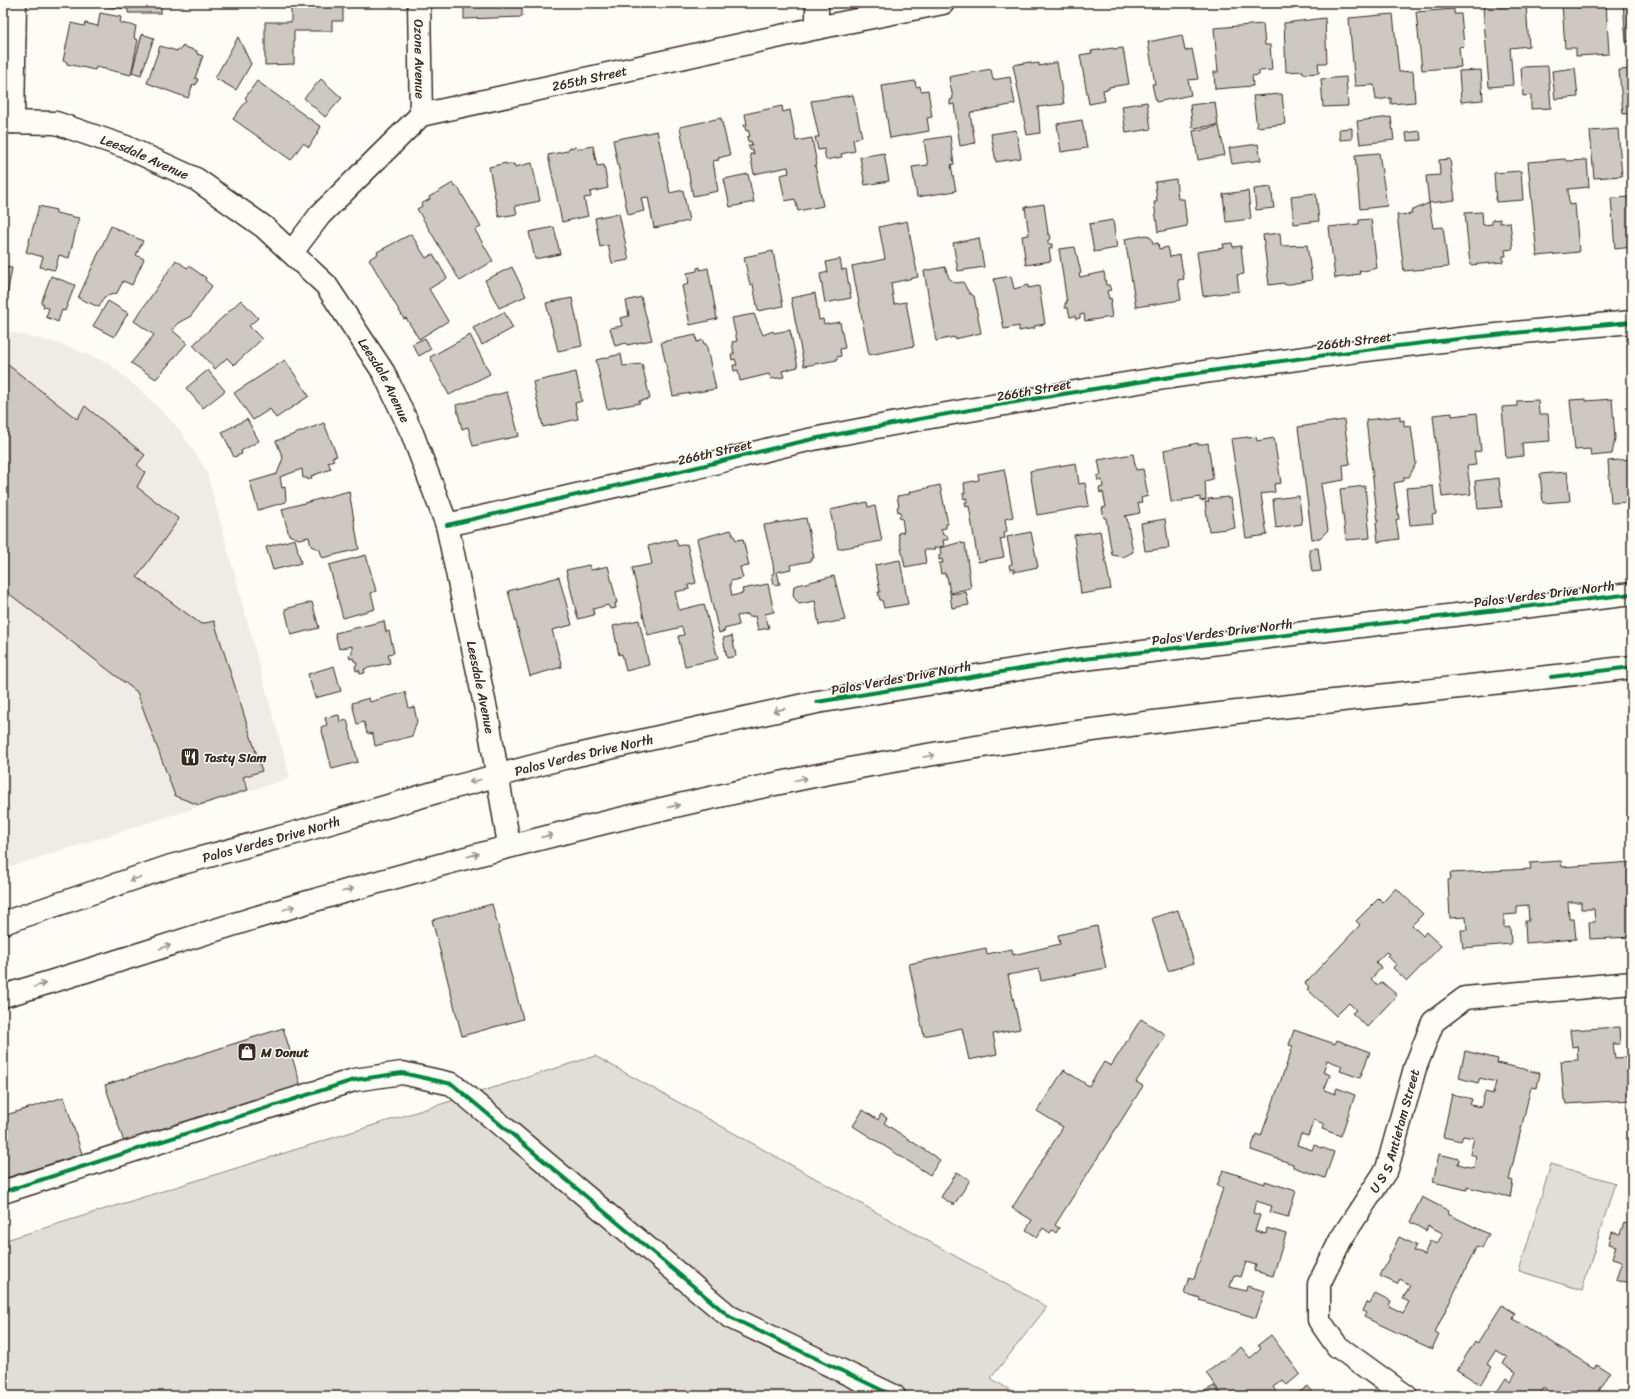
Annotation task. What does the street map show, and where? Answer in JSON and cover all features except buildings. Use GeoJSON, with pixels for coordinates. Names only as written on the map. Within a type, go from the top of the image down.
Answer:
{"type":"FeatureCollection","features":[{"type":"Feature","properties":{"kind":"street"},"geometry":{"type":"LineString","coordinates":[[8,122],[15,3]]}},
{"type":"Feature","properties":{"kind":"street","name":"Ozone Avenue"},"geometry":{"type":"LineString","coordinates":[[419,3],[421,115]]}},
{"type":"Feature","properties":{"kind":"street"},"geometry":{"type":"LineString","coordinates":[[817,3],[817,28]]}},
{"type":"Feature","properties":{"kind":"street","name":"265th Street"},"geometry":{"type":"LineString","coordinates":[[421,115],[817,28],[943,3]]}},
{"type":"Feature","properties":{"kind":"street"},"geometry":{"type":"LineString","coordinates":[[292,252],[320,214],[421,115]]}},
{"type":"Feature","properties":{"kind":"street","name":"Leesdale Avenue"},"geometry":{"type":"LineString","coordinates":[[8,122],[56,123],[126,147],[196,180],[264,227],[326,285],[384,373],[412,433],[447,525],[498,775],[509,845]]}},
{"type":"Feature","properties":{"kind":"street","name":"266th Street"},"geometry":{"type":"LineString","coordinates":[[447,525],[815,439],[1044,398],[1224,368],[1378,348],[1508,332],[1632,322]]}},
{"type":"Feature","properties":{"kind":"street","name":"Palos Verdes Drive North"},"geometry":{"type":"LineString","coordinates":[[3,924],[171,866],[295,833],[447,788],[564,758],[817,702],[960,678],[1176,647],[1632,594]]}},
{"type":"Feature","properties":{"kind":"street"},"geometry":{"type":"LineString","coordinates":[[3,996],[108,965],[310,901],[509,845],[693,802],[861,767],[1023,740],[1206,716],[1632,667]]}},
{"type":"Feature","properties":{"kind":"street","name":"U S S Antietam Street"},"geometry":{"type":"LineString","coordinates":[[1406,1396],[1337,1346],[1319,1320],[1319,1284],[1341,1239],[1387,1169],[1415,1068],[1432,1022],[1465,998],[1632,982]]}},
{"type":"Feature","properties":{"kind":"street"},"geometry":{"type":"LineString","coordinates":[[3,1192],[354,1080],[402,1073],[452,1084],[730,1317],[894,1396]]}},
{"type":"Feature","properties":{"kind":"shaded area"},"geometry":{"type":"Polygon","coordinates":[[[3,330],[63,345],[108,363],[147,396],[180,430],[206,470],[290,778],[3,869],[3,330]]]}},
{"type":"Feature","properties":{"kind":"shaded area"},"geometry":{"type":"Polygon","coordinates":[[[595,1056],[1047,1307],[991,1378],[1019,1396],[3,1396],[3,1241],[595,1056]]]}},
{"type":"Feature","properties":{"kind":"shaded area"},"geometry":{"type":"Polygon","coordinates":[[[1551,1164],[1615,1183],[1582,1290],[1519,1271],[1551,1164]]]}},
{"type":"Feature","properties":{"kind":"cycle path"},"geometry":{"type":"LineString","coordinates":[[447,525],[818,438],[1020,401],[1224,369],[1325,355],[1530,331],[1632,322]]}},
{"type":"Feature","properties":{"kind":"cycle path"},"geometry":{"type":"LineString","coordinates":[[817,702],[1075,660],[1632,594]]}},
{"type":"Feature","properties":{"kind":"cycle path"},"geometry":{"type":"LineString","coordinates":[[1551,677],[1632,667]]}},
{"type":"Feature","properties":{"kind":"cycle path"},"geometry":{"type":"LineString","coordinates":[[3,1192],[354,1080],[402,1073],[452,1084],[730,1317],[894,1396]]}},
{"type":"Feature","properties":{"kind":"place","name":"Tasty Siam"},"geometry":{"type":"Point","coordinates":[190,757]}},
{"type":"Feature","properties":{"kind":"place","name":"M Donut"},"geometry":{"type":"Point","coordinates":[247,1052]}}]}
